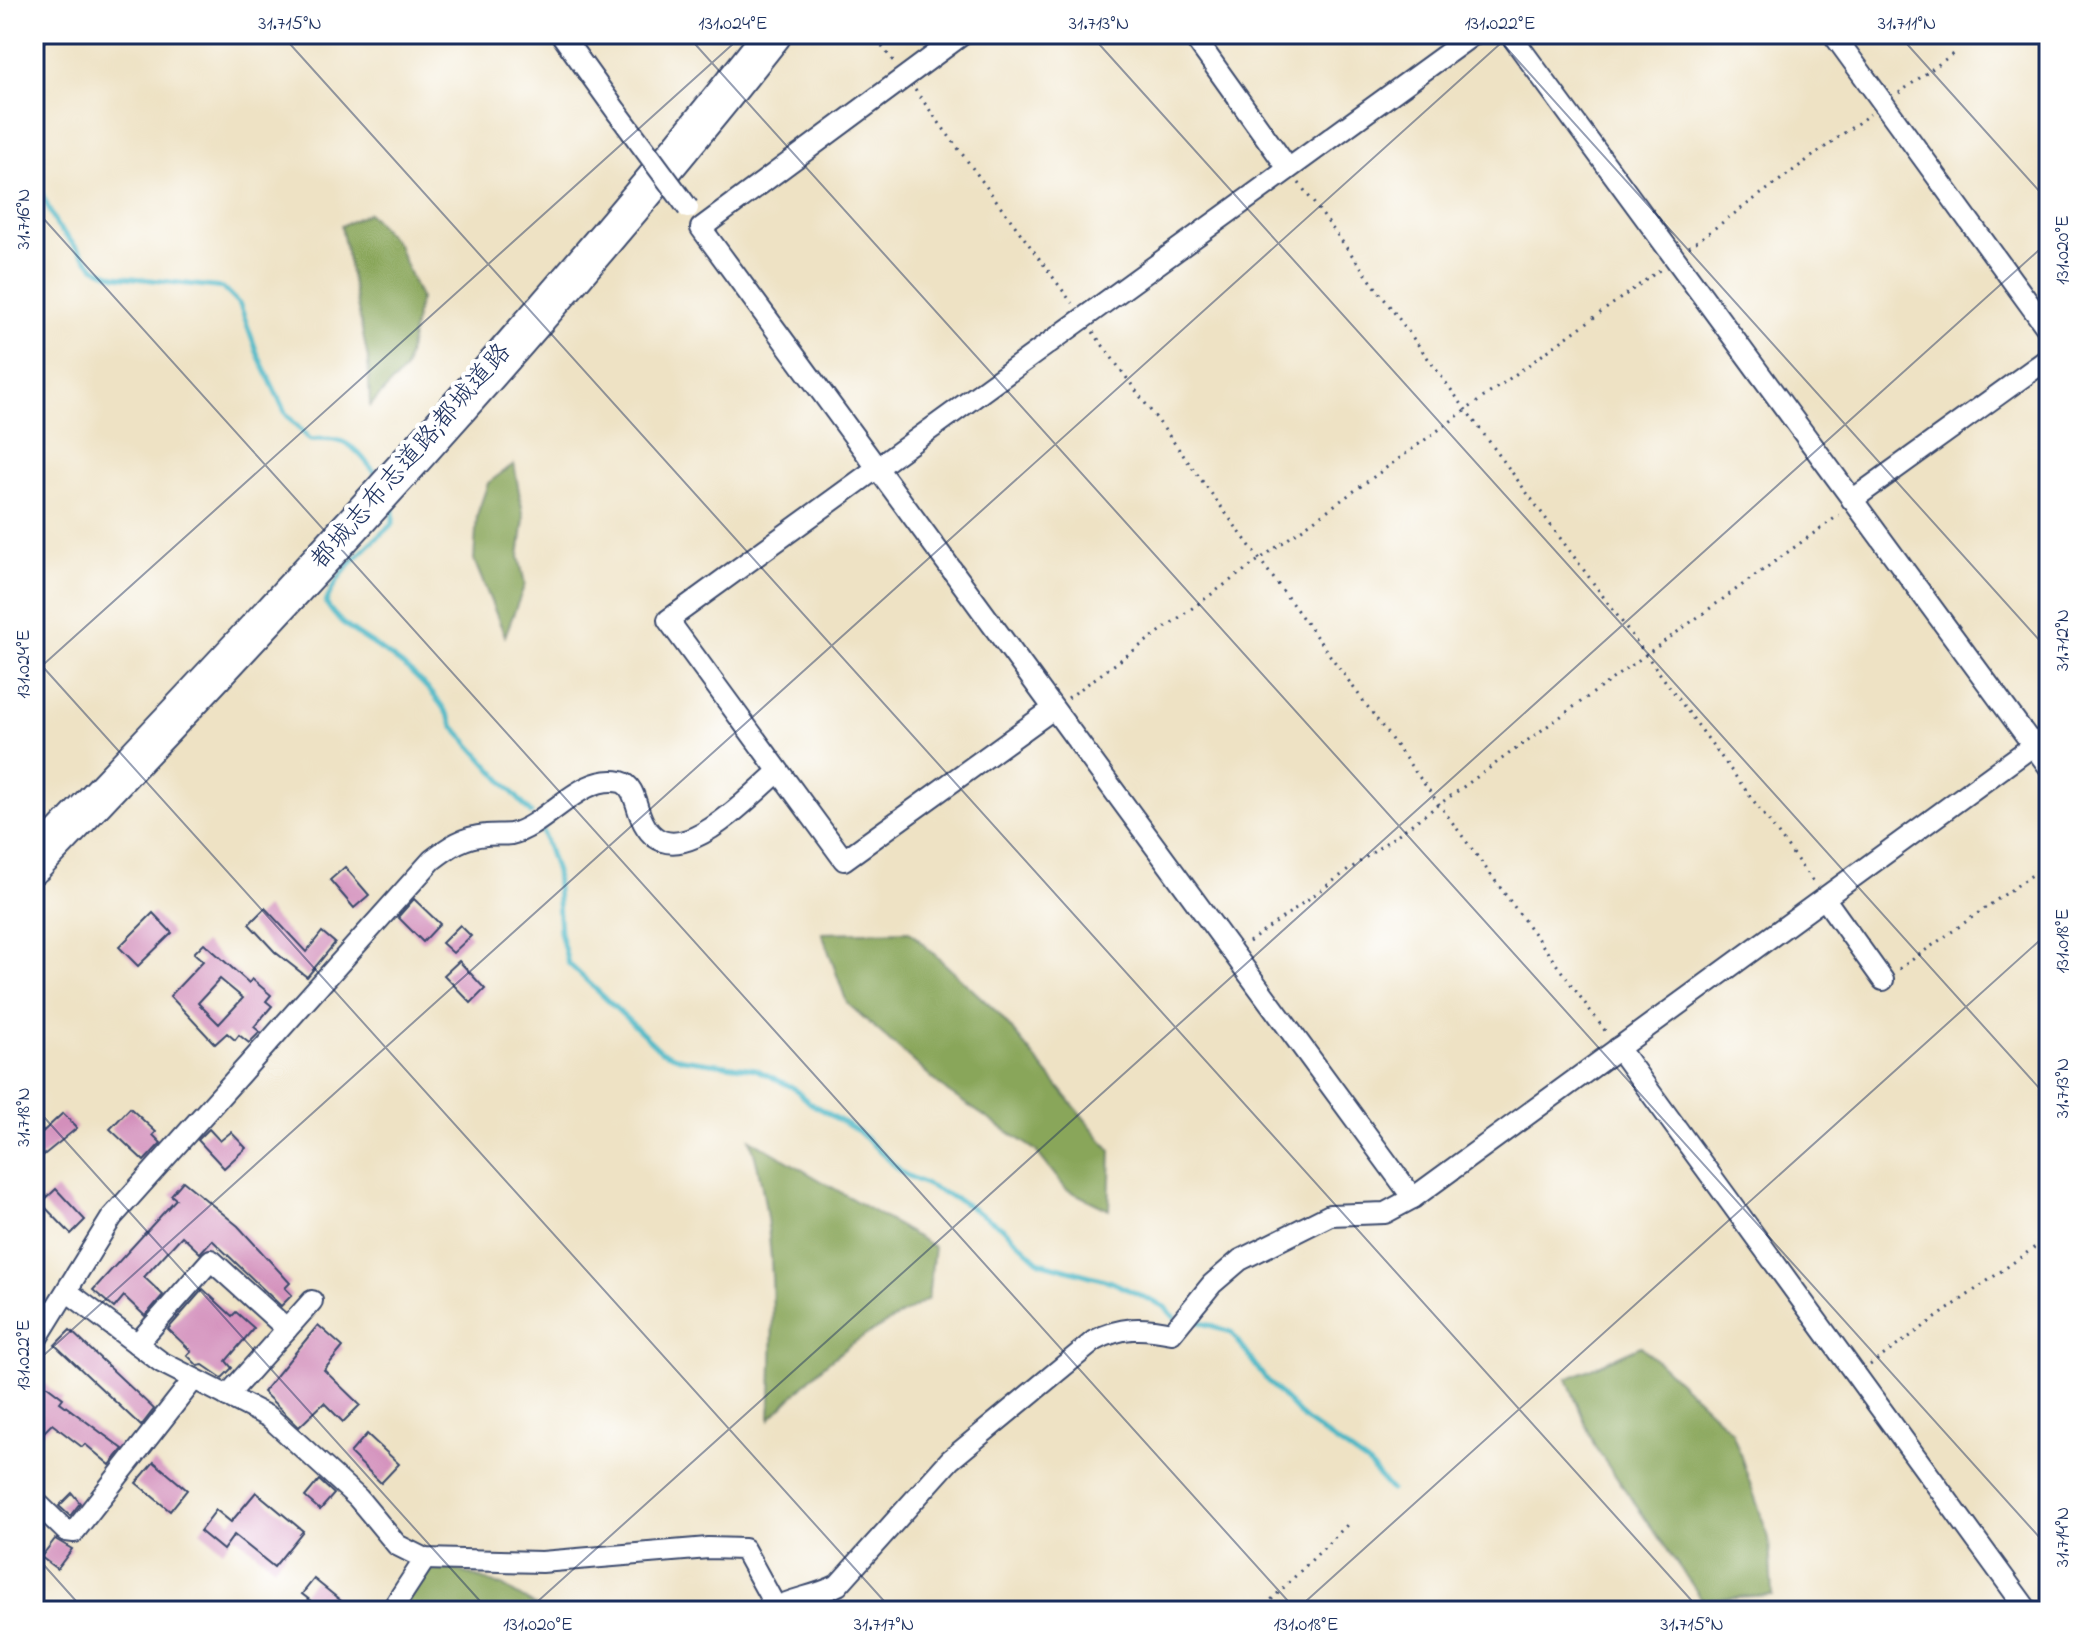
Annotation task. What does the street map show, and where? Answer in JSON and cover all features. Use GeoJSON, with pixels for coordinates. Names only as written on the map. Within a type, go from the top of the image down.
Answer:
{"type":"FeatureCollection","features":[{"type":"Feature","properties":{"kind":"highway","name":"都城志布志道路;都城道路"},"geometry":{"type":"LineString","coordinates":[[34,865],[270,617],[421,450],[773,34]]}},
{"type":"Feature","properties":{"kind":"street"},"geometry":{"type":"LineString","coordinates":[[561,34],[876,469],[1413,1198]]}},
{"type":"Feature","properties":{"kind":"street"},"geometry":{"type":"LineString","coordinates":[[701,228],[963,34]]}},
{"type":"Feature","properties":{"kind":"street"},"geometry":{"type":"LineString","coordinates":[[1192,34],[1287,167]]}},
{"type":"Feature","properties":{"kind":"street"},"geometry":{"type":"LineString","coordinates":[[1053,709],[844,860],[777,773],[668,620],[1474,34]]}},
{"type":"Feature","properties":{"kind":"street"},"geometry":{"type":"LineString","coordinates":[[1510,34],[1853,502],[2041,740],[2049,767]]}},
{"type":"Feature","properties":{"kind":"street"},"geometry":{"type":"LineString","coordinates":[[1833,34],[2049,331]]}},
{"type":"Feature","properties":{"kind":"street"},"geometry":{"type":"LineString","coordinates":[[1853,502],[2049,358]]}},
{"type":"Feature","properties":{"kind":"street"},"geometry":{"type":"LineString","coordinates":[[68,1292],[161,1362],[269,1417],[358,1498],[397,1545],[425,1559],[542,1562],[708,1548],[744,1549],[774,1610],[790,1599],[821,1594],[838,1585],[950,1460],[1094,1341],[1111,1332],[1141,1327],[1172,1333],[1212,1284],[1240,1260],[1330,1215],[1385,1213],[1413,1198],[2041,740]]}},
{"type":"Feature","properties":{"kind":"street"},"geometry":{"type":"LineString","coordinates":[[34,1343],[112,1217],[432,860],[454,842],[471,837],[513,834],[591,787],[612,781],[625,783],[632,790],[650,835],[663,842],[684,842],[708,832],[777,773]]}},
{"type":"Feature","properties":{"kind":"street"},"geometry":{"type":"LineString","coordinates":[[1825,899],[1883,980]]}},
{"type":"Feature","properties":{"kind":"street"},"geometry":{"type":"LineString","coordinates":[[1618,1048],[2028,1611]]}},
{"type":"Feature","properties":{"kind":"street"},"geometry":{"type":"LineString","coordinates":[[137,1344],[211,1260],[287,1329]]}},
{"type":"Feature","properties":{"kind":"street"},"geometry":{"type":"LineString","coordinates":[[227,1396],[312,1301]]}},
{"type":"Feature","properties":{"kind":"street"},"geometry":{"type":"LineString","coordinates":[[34,1500],[66,1531],[74,1532],[194,1379]]}},
{"type":"Feature","properties":{"kind":"street"},"geometry":{"type":"LineString","coordinates":[[391,1611],[425,1559]]}},
{"type":"Feature","properties":{"kind":"path"},"geometry":{"type":"LineString","coordinates":[[872,34],[1618,1048]]}},
{"type":"Feature","properties":{"kind":"path"},"geometry":{"type":"LineString","coordinates":[[1053,709],[1467,412],[1954,53]]}},
{"type":"Feature","properties":{"kind":"path"},"geometry":{"type":"LineString","coordinates":[[1287,167],[1647,652],[1825,899]]}},
{"type":"Feature","properties":{"kind":"path"},"geometry":{"type":"LineString","coordinates":[[1233,954],[1853,502]]}},
{"type":"Feature","properties":{"kind":"path"},"geometry":{"type":"LineString","coordinates":[[1883,980],[2049,863]]}},
{"type":"Feature","properties":{"kind":"path"},"geometry":{"type":"LineString","coordinates":[[1856,1375],[2049,1237]]}},
{"type":"Feature","properties":{"kind":"path"},"geometry":{"type":"LineString","coordinates":[[1260,1611],[1348,1524]]}},
{"type":"Feature","properties":{"kind":"green space"},"geometry":{"type":"Polygon","coordinates":[[[368,213],[397,244],[420,298],[405,369],[370,406],[368,359],[341,226],[368,213]]]}},
{"type":"Feature","properties":{"kind":"green space"},"geometry":{"type":"Polygon","coordinates":[[[514,464],[524,519],[519,557],[525,584],[505,636],[474,560],[477,515],[488,483],[514,464]]]}},
{"type":"Feature","properties":{"kind":"green space"},"geometry":{"type":"Polygon","coordinates":[[[909,931],[999,1014],[1111,1151],[1109,1210],[1066,1189],[1035,1150],[948,1092],[847,1003],[822,933],[909,931]]]}},
{"type":"Feature","properties":{"kind":"green space"},"geometry":{"type":"Polygon","coordinates":[[[750,1139],[934,1247],[928,1299],[851,1344],[823,1366],[770,1419],[773,1313],[770,1242],[766,1207],[750,1139]]]}},
{"type":"Feature","properties":{"kind":"green space"},"geometry":{"type":"Polygon","coordinates":[[[1641,1346],[1732,1431],[1769,1538],[1772,1595],[1702,1599],[1595,1447],[1567,1379],[1641,1346]]]}},
{"type":"Feature","properties":{"kind":"green space"},"geometry":{"type":"Polygon","coordinates":[[[454,1569],[500,1585],[544,1611],[398,1611],[430,1570],[454,1569]]]}},
{"type":"Feature","properties":{"kind":"building"},"geometry":{"type":"Polygon","coordinates":[[[345,867],[369,895],[354,908],[330,880],[345,867]]]}},
{"type":"Feature","properties":{"kind":"building"},"geometry":{"type":"Polygon","coordinates":[[[414,899],[440,924],[423,942],[398,917],[414,899]]]}},
{"type":"Feature","properties":{"kind":"building"},"geometry":{"type":"Polygon","coordinates":[[[265,908],[306,952],[322,932],[335,943],[307,977],[275,952],[249,924],[265,908]]]}},
{"type":"Feature","properties":{"kind":"building"},"geometry":{"type":"Polygon","coordinates":[[[153,913],[172,933],[138,966],[119,947],[153,913]]]}},
{"type":"Feature","properties":{"kind":"building"},"geometry":{"type":"Polygon","coordinates":[[[460,925],[471,936],[453,953],[442,943],[460,925]]]}},
{"type":"Feature","properties":{"kind":"building"},"geometry":{"type":"Polygon","coordinates":[[[204,943],[249,983],[252,979],[271,995],[266,1001],[272,1006],[254,1027],[260,1032],[249,1043],[239,1035],[235,1040],[227,1033],[215,1044],[170,996],[203,961],[194,953],[204,943]],[[220,979],[198,1003],[219,1024],[243,998],[220,979]]]}},
{"type":"Feature","properties":{"kind":"building"},"geometry":{"type":"Polygon","coordinates":[[[459,961],[485,989],[471,1003],[444,975],[459,961]]]}},
{"type":"Feature","properties":{"kind":"building"},"geometry":{"type":"Polygon","coordinates":[[[130,1108],[156,1132],[153,1135],[161,1143],[144,1161],[110,1129],[130,1108]]]}},
{"type":"Feature","properties":{"kind":"building"},"geometry":{"type":"Polygon","coordinates":[[[63,1113],[77,1128],[34,1163],[34,1140],[63,1113]]]}},
{"type":"Feature","properties":{"kind":"building"},"geometry":{"type":"Polygon","coordinates":[[[209,1129],[220,1141],[231,1132],[246,1148],[224,1168],[198,1140],[209,1129]]]}},
{"type":"Feature","properties":{"kind":"building"},"geometry":{"type":"Polygon","coordinates":[[[183,1181],[238,1226],[290,1283],[285,1288],[292,1295],[281,1306],[212,1240],[200,1253],[182,1236],[144,1277],[163,1295],[145,1316],[124,1296],[114,1308],[93,1290],[176,1199],[171,1195],[183,1181]]]}},
{"type":"Feature","properties":{"kind":"building"},"geometry":{"type":"Polygon","coordinates":[[[56,1189],[85,1220],[71,1234],[41,1203],[56,1189]]]}},
{"type":"Feature","properties":{"kind":"building"},"geometry":{"type":"Polygon","coordinates":[[[203,1289],[232,1316],[236,1312],[254,1328],[226,1361],[232,1368],[222,1378],[203,1365],[198,1366],[187,1355],[191,1351],[168,1329],[203,1289]]]}},
{"type":"Feature","properties":{"kind":"building"},"geometry":{"type":"Polygon","coordinates":[[[318,1325],[343,1347],[324,1370],[360,1405],[343,1422],[324,1403],[299,1427],[263,1392],[318,1325]]]}},
{"type":"Feature","properties":{"kind":"building"},"geometry":{"type":"Polygon","coordinates":[[[70,1330],[154,1409],[141,1426],[55,1345],[70,1330]]]}},
{"type":"Feature","properties":{"kind":"building"},"geometry":{"type":"Polygon","coordinates":[[[34,1376],[63,1398],[60,1402],[123,1449],[110,1465],[85,1444],[82,1447],[52,1424],[34,1442],[34,1422],[42,1413],[34,1406],[34,1376]]]}},
{"type":"Feature","properties":{"kind":"building"},"geometry":{"type":"Polygon","coordinates":[[[367,1434],[399,1464],[381,1483],[350,1453],[367,1434]]]}},
{"type":"Feature","properties":{"kind":"building"},"geometry":{"type":"Polygon","coordinates":[[[154,1462],[187,1490],[170,1511],[136,1483],[154,1462]]]}},
{"type":"Feature","properties":{"kind":"building"},"geometry":{"type":"Polygon","coordinates":[[[319,1480],[334,1494],[320,1510],[305,1497],[319,1480]]]}},
{"type":"Feature","properties":{"kind":"building"},"geometry":{"type":"Polygon","coordinates":[[[256,1492],[303,1531],[274,1567],[234,1535],[223,1550],[200,1531],[216,1510],[231,1522],[256,1492]]]}},
{"type":"Feature","properties":{"kind":"building"},"geometry":{"type":"Polygon","coordinates":[[[72,1493],[80,1503],[70,1516],[59,1506],[72,1493]]]}},
{"type":"Feature","properties":{"kind":"building"},"geometry":{"type":"Polygon","coordinates":[[[55,1539],[72,1549],[57,1569],[41,1557],[55,1539]]]}},
{"type":"Feature","properties":{"kind":"building"},"geometry":{"type":"Polygon","coordinates":[[[314,1579],[352,1611],[324,1611],[302,1594],[314,1579]]]}},
{"type":"Feature","properties":{"kind":"waterway"},"geometry":{"type":"LineString","coordinates":[[34,177],[57,226],[95,268],[116,276],[223,288],[240,305],[258,355],[286,414],[310,440],[334,440],[350,446],[378,476]]}},
{"type":"Feature","properties":{"kind":"waterway"},"geometry":{"type":"LineString","coordinates":[[393,502],[393,523],[345,570],[326,603],[343,623],[422,682],[454,727],[531,813]]}},
{"type":"Feature","properties":{"kind":"waterway"},"geometry":{"type":"LineString","coordinates":[[542,830],[556,872],[560,932],[568,963],[661,1051],[682,1059],[755,1069],[794,1088],[810,1103],[858,1131],[904,1174],[960,1201],[1003,1228],[1040,1262],[1112,1282],[1165,1307],[1174,1317]]}},
{"type":"Feature","properties":{"kind":"waterway"},"geometry":{"type":"LineString","coordinates":[[1199,1322],[1231,1332],[1264,1377],[1305,1420],[1367,1463],[1391,1490]]}}]}
